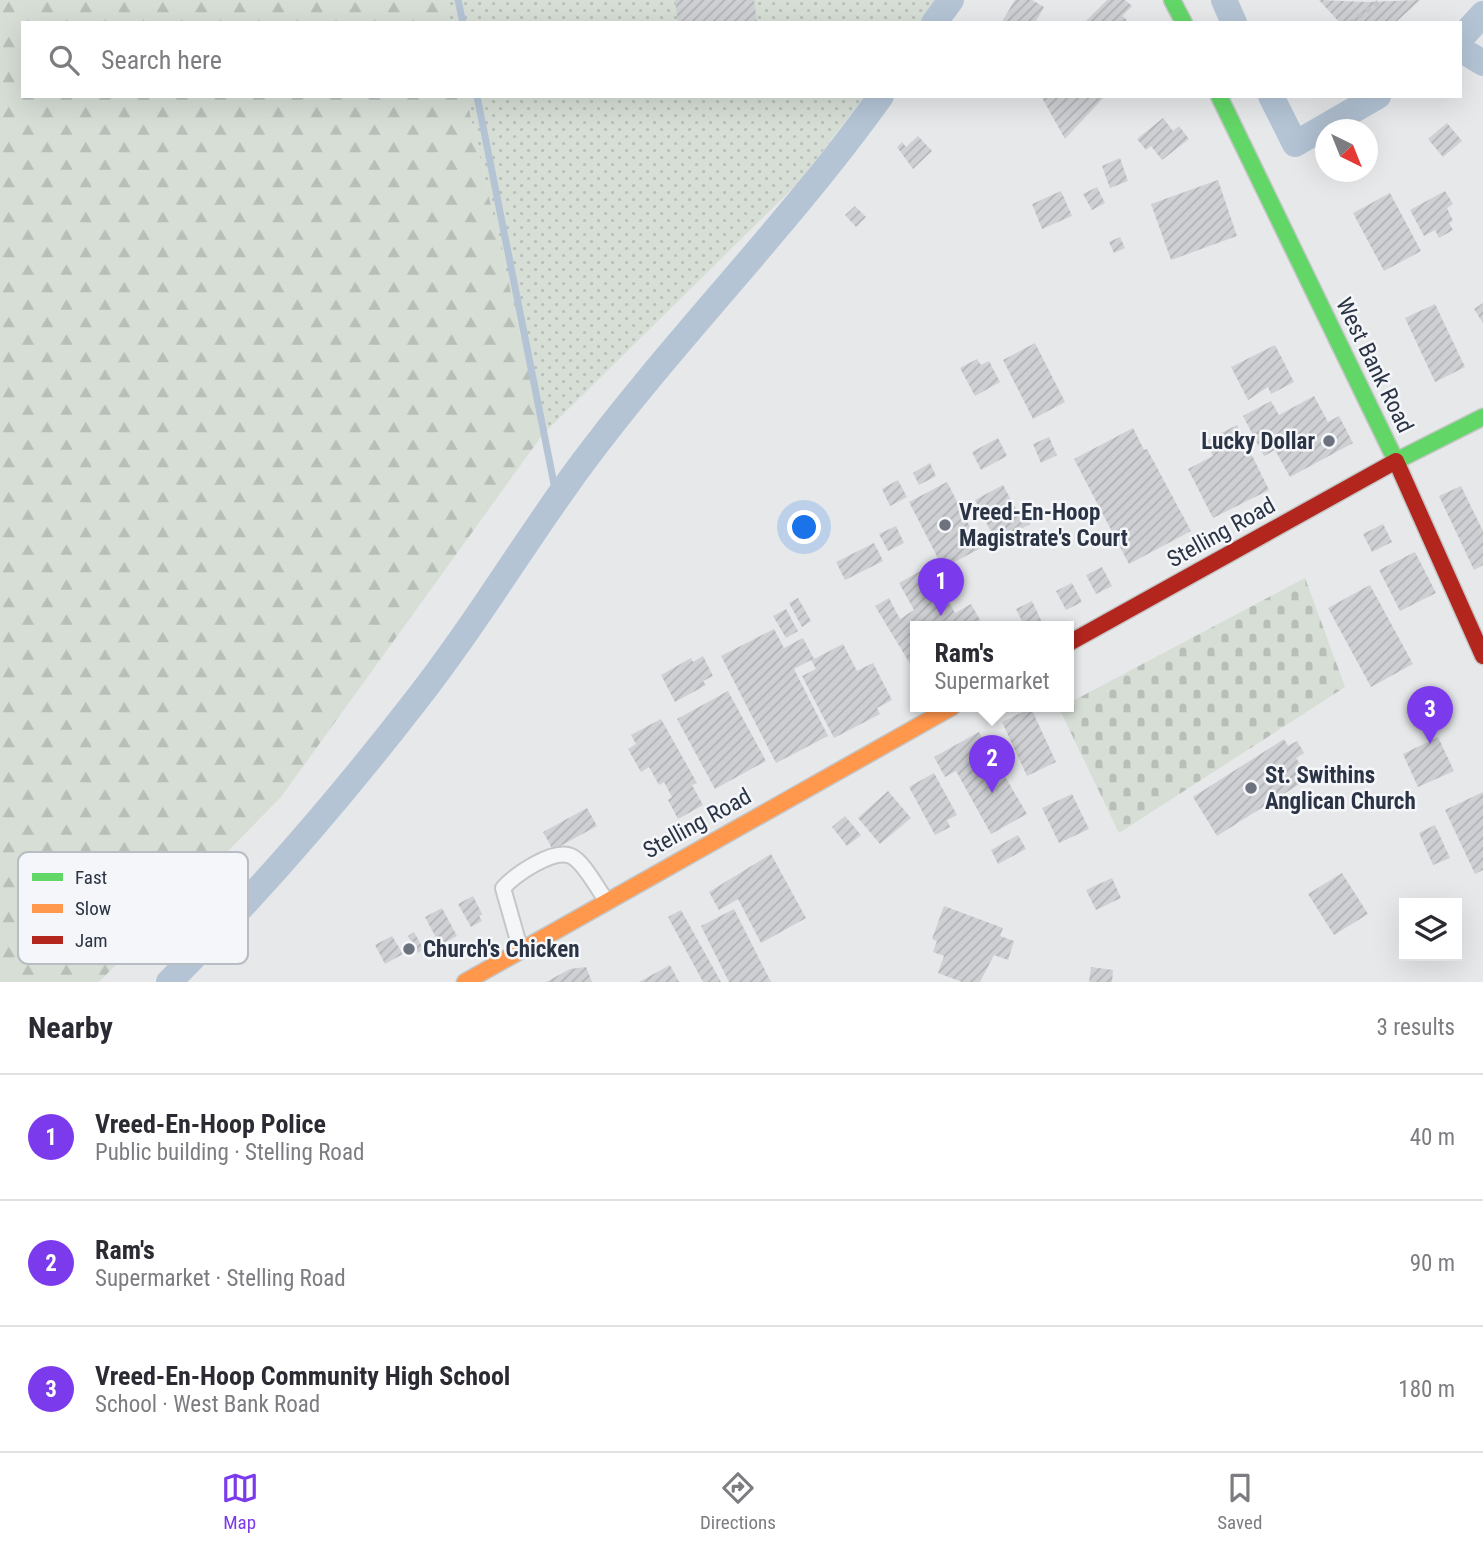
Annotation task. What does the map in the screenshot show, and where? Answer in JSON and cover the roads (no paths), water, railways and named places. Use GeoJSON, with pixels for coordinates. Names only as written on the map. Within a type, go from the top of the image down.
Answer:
{"type":"FeatureCollection","features":[{"type":"Feature","properties":{"kind":"street"},"geometry":{"type":"LineString","coordinates":[[1172,0],[1183,21]]}},
{"type":"Feature","properties":{"kind":"street","name":"West Bank Road"},"geometry":{"type":"LineString","coordinates":[[1221,98],[1396,461],[1483,656]]}},
{"type":"Feature","properties":{"kind":"street","name":"Stelling Road"},"geometry":{"type":"LineString","coordinates":[[1074,640],[1396,461],[1483,416]]}},
{"type":"Feature","properties":{"kind":"street","name":"Stelling Road"},"geometry":{"type":"LineString","coordinates":[[465,982],[943,712]]}},
{"type":"Feature","properties":{"kind":"lane"},"geometry":{"type":"LineString","coordinates":[[521,949],[503,888],[526,869],[562,853],[574,857],[606,900]]}},
{"type":"Feature","properties":{"kind":"waterway"},"geometry":{"type":"LineString","coordinates":[[458,0],[463,21]]}},
{"type":"Feature","properties":{"kind":"waterway"},"geometry":{"type":"LineString","coordinates":[[935,21],[951,0]]}},
{"type":"Feature","properties":{"kind":"waterway"},"geometry":{"type":"LineString","coordinates":[[1224,0],[1233,21]]}},
{"type":"Feature","properties":{"kind":"waterway"},"geometry":{"type":"LineString","coordinates":[[1462,37],[1483,14]]}},
{"type":"Feature","properties":{"kind":"waterway"},"geometry":{"type":"LineString","coordinates":[[1462,50],[1483,63]]}},
{"type":"Feature","properties":{"kind":"waterway"},"geometry":{"type":"LineString","coordinates":[[477,98],[557,499]]}},
{"type":"Feature","properties":{"kind":"waterway"},"geometry":{"type":"LineString","coordinates":[[248,899],[385,740],[457,646],[557,498],[614,421],[808,191],[880,98]]}},
{"type":"Feature","properties":{"kind":"waterway"},"geometry":{"type":"LineString","coordinates":[[1272,98],[1295,144],[1375,98]]}},
{"type":"Feature","properties":{"kind":"waterway"},"geometry":{"type":"LineString","coordinates":[[169,982],[187,964]]}},
{"type":"Feature","properties":{"kind":"place","name":"Lucky Dollar"},"geometry":{"type":"Point","coordinates":[1329,441]}},
{"type":"Feature","properties":{"kind":"place","name":"Vreed-En-Hoop Magistrate's Court"},"geometry":{"type":"Point","coordinates":[945,525]}},
{"type":"Feature","properties":{"kind":"place","name":"Vreed-En-Hoop Police"},"geometry":{"type":"Point","coordinates":[941,616]}},
{"type":"Feature","properties":{"kind":"place","name":"Vreed-En-Hoop Community High School"},"geometry":{"type":"Point","coordinates":[1430,744]}},
{"type":"Feature","properties":{"kind":"place","name":"St. Swithins Anglican Church"},"geometry":{"type":"Point","coordinates":[1251,788]}},
{"type":"Feature","properties":{"kind":"place","name":"Ram's"},"geometry":{"type":"Point","coordinates":[992,793]}},
{"type":"Feature","properties":{"kind":"place","name":"Church's Chicken"},"geometry":{"type":"Point","coordinates":[409,949]}}]}
